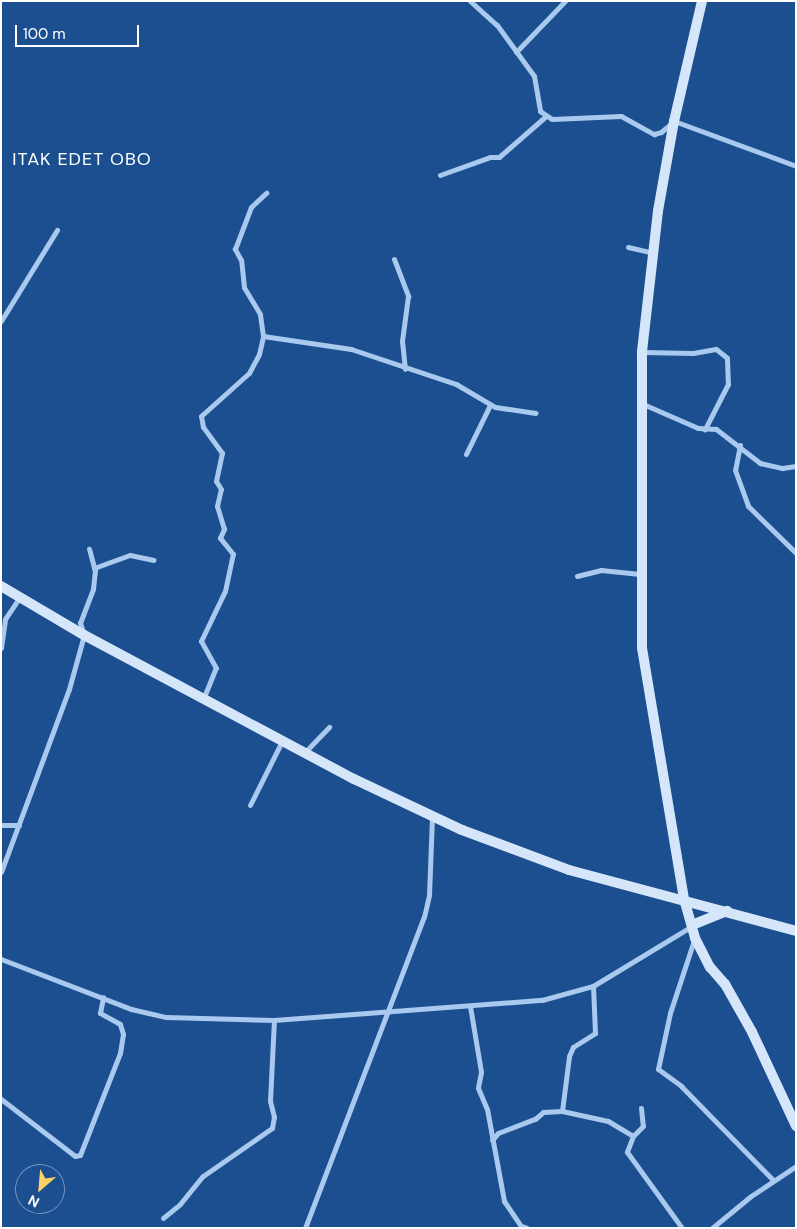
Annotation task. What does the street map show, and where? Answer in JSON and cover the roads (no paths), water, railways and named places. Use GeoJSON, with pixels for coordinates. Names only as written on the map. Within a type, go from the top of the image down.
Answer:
{"type":"FeatureCollection","features":[{"type":"Feature","properties":{"kind":"street"},"geometry":{"type":"LineString","coordinates":[[470,1],[497,25],[534,76],[540,111],[546,116],[560,120],[621,116],[654,134],[660,132],[674,121]]}},
{"type":"Feature","properties":{"kind":"street"},"geometry":{"type":"LineString","coordinates":[[516,52],[565,1]]}},
{"type":"Feature","properties":{"kind":"street"},"geometry":{"type":"LineString","coordinates":[[702,1],[674,121],[653,253],[642,352],[640,574],[642,648],[684,899],[695,938],[710,967],[725,984],[752,1032],[796,1126]]}},
{"type":"Feature","properties":{"kind":"street"},"geometry":{"type":"LineString","coordinates":[[440,175],[490,156],[499,157],[546,116]]}},
{"type":"Feature","properties":{"kind":"street"},"geometry":{"type":"LineString","coordinates":[[674,121],[796,166]]}},
{"type":"Feature","properties":{"kind":"street"},"geometry":{"type":"LineString","coordinates":[[204,697],[216,668],[201,640],[225,591],[233,554],[220,538],[224,529],[217,506],[221,489],[216,481],[222,454],[203,427],[201,416],[256,364],[263,336],[260,314],[244,287],[241,260],[235,249],[251,207],[266,193]]}},
{"type":"Feature","properties":{"kind":"street"},"geometry":{"type":"LineString","coordinates":[[1,321],[56,230]]}},
{"type":"Feature","properties":{"kind":"street"},"geometry":{"type":"LineString","coordinates":[[628,247],[653,253]]}},
{"type":"Feature","properties":{"kind":"street"},"geometry":{"type":"LineString","coordinates":[[394,259],[408,296],[402,341],[405,369]]}},
{"type":"Feature","properties":{"kind":"street"},"geometry":{"type":"LineString","coordinates":[[263,336],[344,347],[467,389],[490,405],[503,410],[536,414]]}},
{"type":"Feature","properties":{"kind":"street"},"geometry":{"type":"LineString","coordinates":[[642,352],[693,353],[716,350],[727,358],[728,384],[705,429]]}},
{"type":"Feature","properties":{"kind":"street"},"geometry":{"type":"LineString","coordinates":[[642,403],[705,429],[716,429],[740,444],[760,463],[782,468],[796,466]]}},
{"type":"Feature","properties":{"kind":"street"},"geometry":{"type":"LineString","coordinates":[[466,454],[490,405]]}},
{"type":"Feature","properties":{"kind":"street"},"geometry":{"type":"LineString","coordinates":[[740,444],[735,470],[748,506],[796,553]]}},
{"type":"Feature","properties":{"kind":"street"},"geometry":{"type":"LineString","coordinates":[[1,872],[69,689],[84,635],[80,623],[93,589],[94,568],[89,549]]}},
{"type":"Feature","properties":{"kind":"street"},"geometry":{"type":"LineString","coordinates":[[94,568],[130,555],[153,560]]}},
{"type":"Feature","properties":{"kind":"street"},"geometry":{"type":"LineString","coordinates":[[577,576],[601,570],[640,574]]}},
{"type":"Feature","properties":{"kind":"street"},"geometry":{"type":"LineString","coordinates":[[1,586],[84,635],[305,752],[432,815],[569,870],[684,899],[796,931]]}},
{"type":"Feature","properties":{"kind":"street"},"geometry":{"type":"LineString","coordinates":[[1,648],[5,619],[20,597]]}},
{"type":"Feature","properties":{"kind":"street"},"geometry":{"type":"LineString","coordinates":[[305,752],[329,727]]}},
{"type":"Feature","properties":{"kind":"street"},"geometry":{"type":"LineString","coordinates":[[250,805],[283,740]]}},
{"type":"Feature","properties":{"kind":"street"},"geometry":{"type":"LineString","coordinates":[[305,1228],[384,1014],[420,929],[429,895],[432,815]]}},
{"type":"Feature","properties":{"kind":"street"},"geometry":{"type":"LineString","coordinates":[[1,825],[19,825]]}},
{"type":"Feature","properties":{"kind":"street"},"geometry":{"type":"LineString","coordinates":[[1,959],[131,1009],[166,1017],[274,1020],[384,1014],[542,1000],[593,986],[692,925],[728,911]]}},
{"type":"Feature","properties":{"kind":"street"},"geometry":{"type":"LineString","coordinates":[[695,938],[670,1013],[658,1069],[681,1086],[773,1180]]}},
{"type":"Feature","properties":{"kind":"street"},"geometry":{"type":"LineString","coordinates":[[562,1111],[569,1056],[573,1047],[595,1033],[593,986]]}},
{"type":"Feature","properties":{"kind":"street"},"geometry":{"type":"LineString","coordinates":[[1,1099],[75,1156],[80,1155],[120,1053],[122,1034],[120,1024],[100,1013],[103,997]]}},
{"type":"Feature","properties":{"kind":"street"},"geometry":{"type":"LineString","coordinates":[[470,1006],[481,1072],[478,1088],[487,1109],[504,1201],[521,1226],[527,1228]]}},
{"type":"Feature","properties":{"kind":"street"},"geometry":{"type":"LineString","coordinates":[[163,1218],[180,1204],[203,1176],[272,1128],[274,1117],[270,1100],[274,1020]]}},
{"type":"Feature","properties":{"kind":"street"},"geometry":{"type":"LineString","coordinates":[[641,1108],[643,1126],[633,1136],[627,1152],[682,1228]]}},
{"type":"Feature","properties":{"kind":"street"},"geometry":{"type":"LineString","coordinates":[[492,1140],[498,1132],[535,1119],[542,1112],[562,1111],[608,1121],[633,1136]]}},
{"type":"Feature","properties":{"kind":"street"},"geometry":{"type":"LineString","coordinates":[[716,1227],[773,1180],[796,1166]]}},
{"type":"Feature","properties":{"kind":"district","name":"ITAK EDET OBO"},"geometry":{"type":"Point","coordinates":[82,159]}}]}
